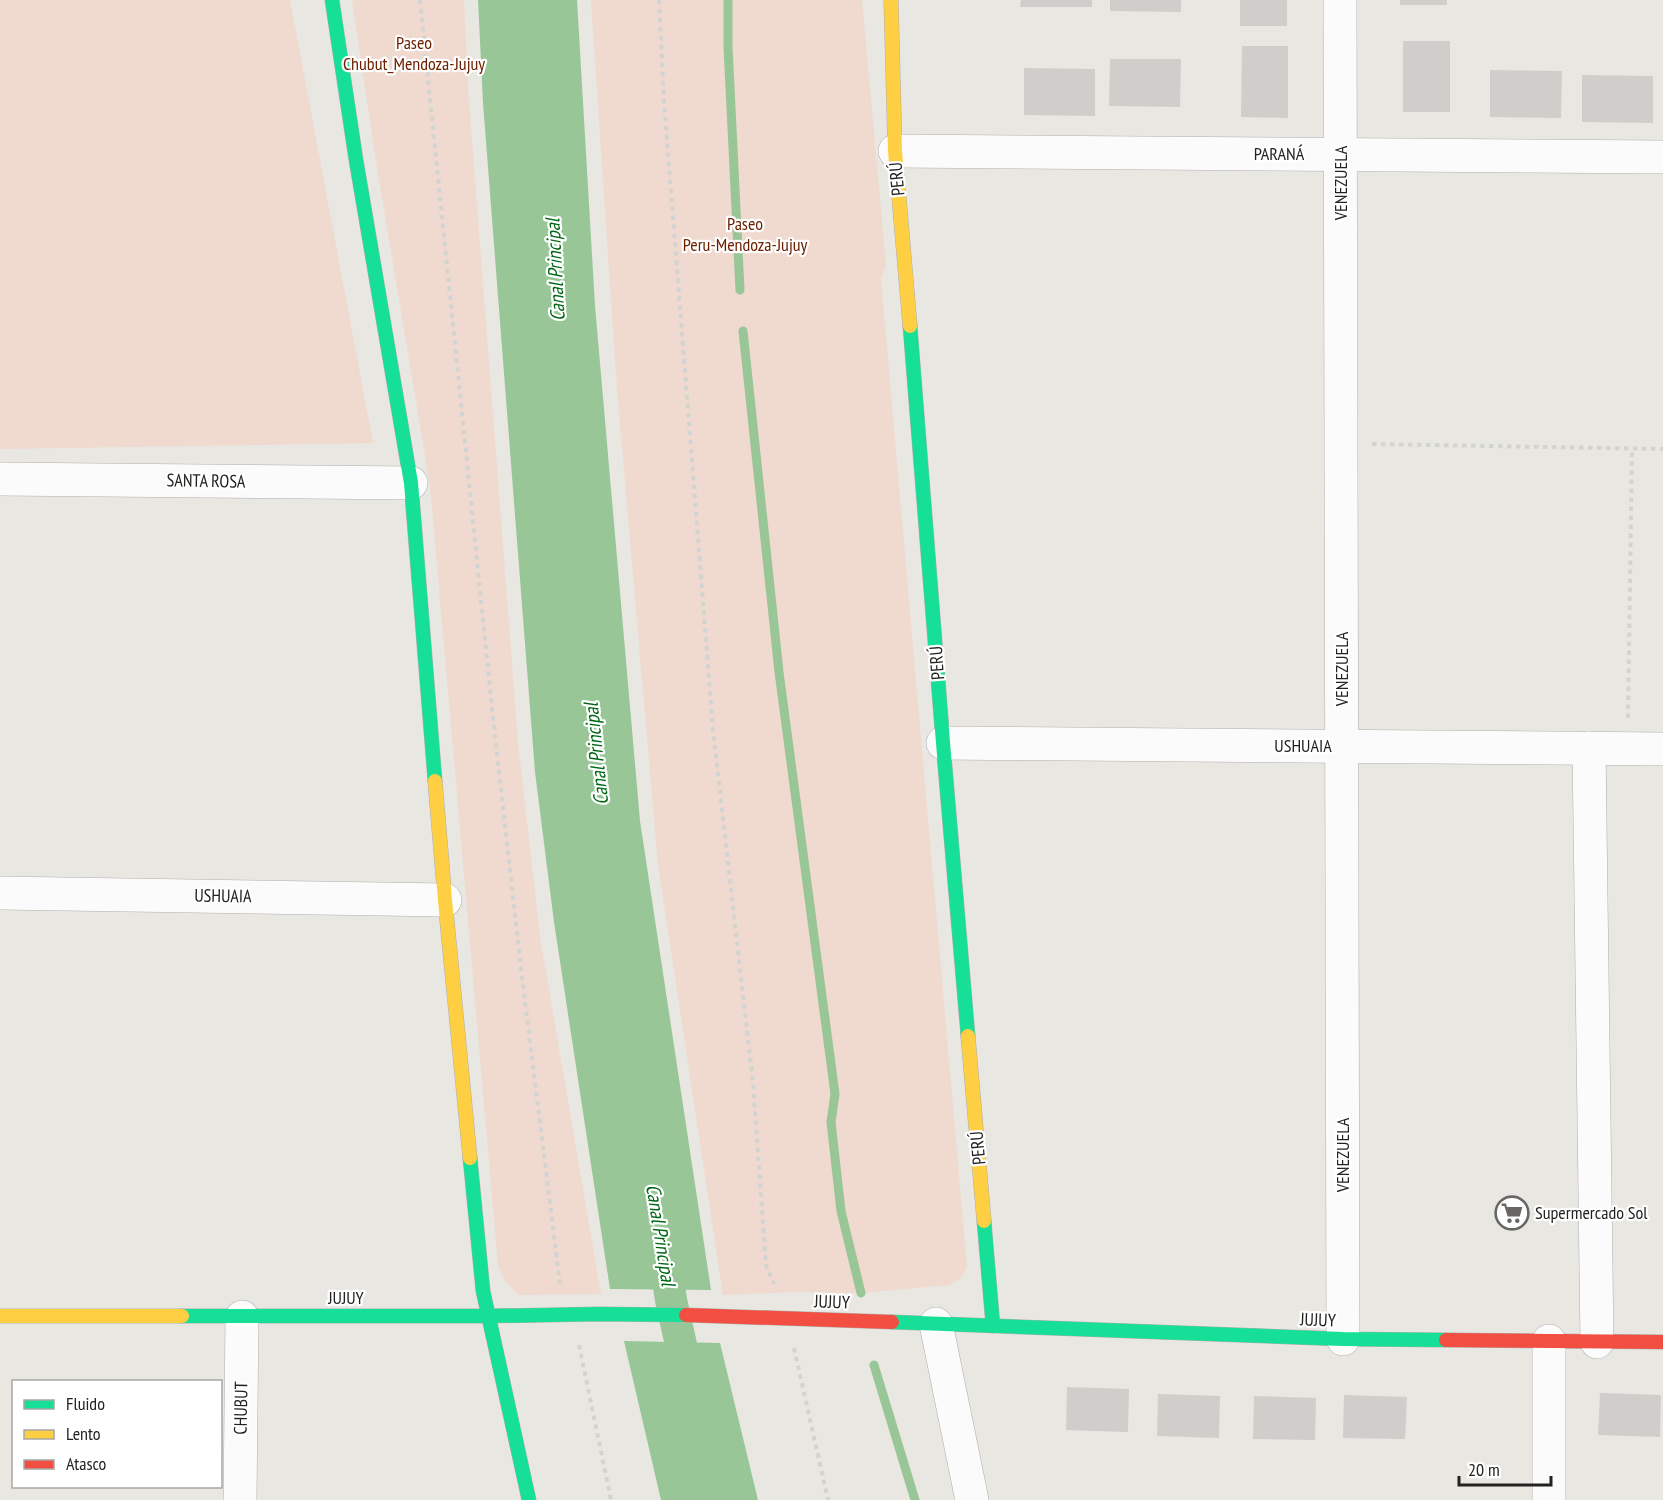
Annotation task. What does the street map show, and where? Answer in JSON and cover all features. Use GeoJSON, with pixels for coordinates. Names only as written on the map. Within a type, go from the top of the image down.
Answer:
{"type":"FeatureCollection","features":[{"type":"Feature","properties":{"kind":"main road"},"geometry":{"type":"LineString","coordinates":[[332,0],[356,160],[411,483],[445,900],[483,1291],[529,1500]]}},
{"type":"Feature","properties":{"kind":"main road","name":"PERÚ"},"geometry":{"type":"LineString","coordinates":[[891,0],[895,151],[993,1326]]}},
{"type":"Feature","properties":{"kind":"main road","name":"JUJUY"},"geometry":{"type":"LineString","coordinates":[[0,1316],[242,1317],[599,1314],[741,1316],[1343,1339],[1663,1342]]}},
{"type":"Feature","properties":{"kind":"street","name":"VENEZUELA"},"geometry":{"type":"LineString","coordinates":[[1340,0],[1343,1339]]}},
{"type":"Feature","properties":{"kind":"street","name":"PARANÁ"},"geometry":{"type":"LineString","coordinates":[[895,151],[1663,157]]}},
{"type":"Feature","properties":{"kind":"street","name":"SANTA ROSA"},"geometry":{"type":"LineString","coordinates":[[0,479],[411,483]]}},
{"type":"Feature","properties":{"kind":"street","name":"USHUAIA"},"geometry":{"type":"LineString","coordinates":[[943,743],[1663,749]]}},
{"type":"Feature","properties":{"kind":"street"},"geometry":{"type":"LineString","coordinates":[[1589,748],[1597,1341]]}},
{"type":"Feature","properties":{"kind":"street","name":"USHUAIA"},"geometry":{"type":"LineString","coordinates":[[0,893],[445,900]]}},
{"type":"Feature","properties":{"kind":"street","name":"CHUBUT"},"geometry":{"type":"LineString","coordinates":[[240,1500],[242,1317]]}},
{"type":"Feature","properties":{"kind":"street"},"geometry":{"type":"LineString","coordinates":[[936,1324],[972,1500]]}},
{"type":"Feature","properties":{"kind":"street"},"geometry":{"type":"LineString","coordinates":[[1549,1341],[1549,1500]]}},
{"type":"Feature","properties":{"kind":"path"},"geometry":{"type":"LineString","coordinates":[[420,0],[467,472],[523,988],[561,1294],[572,1315],[611,1500]]}},
{"type":"Feature","properties":{"kind":"path"},"geometry":{"type":"LineString","coordinates":[[659,0],[664,102],[713,730],[753,1083],[765,1266],[788,1318],[828,1500]]}},
{"type":"Feature","properties":{"kind":"path"},"geometry":{"type":"LineString","coordinates":[[1341,444],[1663,448]]}},
{"type":"Feature","properties":{"kind":"path"},"geometry":{"type":"LineString","coordinates":[[1627,748],[1632,449]]}},
{"type":"Feature","properties":{"kind":"green space"},"geometry":{"type":"Polygon","coordinates":[[[0,0],[290,0],[373,443],[0,449],[0,0]]]}},
{"type":"Feature","properties":{"kind":"green space","name":"Paseo Chubut_Mendoza-Jujuy"},"geometry":{"type":"Polygon","coordinates":[[[352,0],[464,0],[468,88],[518,742],[540,937],[601,1294],[518,1295],[504,1280],[498,1265],[430,485],[375,155],[352,0]]]}},
{"type":"Feature","properties":{"kind":"green space","name":"Paseo Peru-Mendoza-Jujuy"},"geometry":{"type":"Polygon","coordinates":[[[591,0],[862,0],[886,264],[881,279],[967,1267],[960,1279],[949,1285],[861,1293],[795,1292],[723,1295],[658,865],[617,389],[591,0]]]}},
{"type":"Feature","properties":{"kind":"water"},"geometry":{"type":"Polygon","coordinates":[[[478,0],[577,0],[595,306],[640,821],[711,1290],[610,1289],[554,922],[535,772],[483,103],[478,0]]]}},
{"type":"Feature","properties":{"kind":"water"},"geometry":{"type":"Polygon","coordinates":[[[624,1341],[720,1343],[758,1500],[661,1500],[624,1341]]]}},
{"type":"Feature","properties":{"kind":"building"},"geometry":{"type":"Polygon","coordinates":[[[1021,0],[1092,0],[1092,7],[1020,7],[1021,0]]]}},
{"type":"Feature","properties":{"kind":"building"},"geometry":{"type":"Polygon","coordinates":[[[1110,0],[1181,0],[1181,12],[1110,11],[1110,0]]]}},
{"type":"Feature","properties":{"kind":"building"},"geometry":{"type":"Polygon","coordinates":[[[1240,0],[1287,0],[1287,26],[1240,26],[1240,0]]]}},
{"type":"Feature","properties":{"kind":"building"},"geometry":{"type":"Polygon","coordinates":[[[1400,0],[1447,0],[1447,5],[1400,5],[1400,0]]]}},
{"type":"Feature","properties":{"kind":"building"},"geometry":{"type":"Polygon","coordinates":[[[1403,41],[1450,41],[1450,112],[1403,112],[1403,41]]]}},
{"type":"Feature","properties":{"kind":"building"},"geometry":{"type":"Polygon","coordinates":[[[1242,46],[1288,46],[1288,118],[1241,117],[1242,46]]]}},
{"type":"Feature","properties":{"kind":"building"},"geometry":{"type":"Polygon","coordinates":[[[1110,59],[1181,59],[1180,107],[1109,106],[1110,59]]]}},
{"type":"Feature","properties":{"kind":"building"},"geometry":{"type":"Polygon","coordinates":[[[1024,68],[1095,69],[1095,116],[1024,115],[1024,68]]]}},
{"type":"Feature","properties":{"kind":"building"},"geometry":{"type":"Polygon","coordinates":[[[1490,70],[1562,71],[1561,118],[1490,117],[1490,70]]]}},
{"type":"Feature","properties":{"kind":"building"},"geometry":{"type":"Polygon","coordinates":[[[1582,75],[1653,76],[1653,123],[1582,122],[1582,75]]]}},
{"type":"Feature","properties":{"kind":"building"},"geometry":{"type":"Polygon","coordinates":[[[1067,1387],[1129,1389],[1128,1432],[1066,1430],[1067,1387]]]}},
{"type":"Feature","properties":{"kind":"building"},"geometry":{"type":"Polygon","coordinates":[[[1600,1393],[1661,1395],[1660,1437],[1598,1435],[1600,1393]]]}},
{"type":"Feature","properties":{"kind":"building"},"geometry":{"type":"Polygon","coordinates":[[[1158,1394],[1220,1396],[1219,1438],[1157,1436],[1158,1394]]]}},
{"type":"Feature","properties":{"kind":"building"},"geometry":{"type":"Polygon","coordinates":[[[1344,1395],[1407,1397],[1405,1439],[1343,1438],[1344,1395]]]}},
{"type":"Feature","properties":{"kind":"building"},"geometry":{"type":"Polygon","coordinates":[[[1254,1396],[1316,1398],[1315,1440],[1253,1439],[1254,1396]]]}},
{"type":"Feature","properties":{"kind":"waterway"},"geometry":{"type":"LineString","coordinates":[[728,0],[728,47],[740,290]]}},
{"type":"Feature","properties":{"kind":"waterway"},"geometry":{"type":"LineString","coordinates":[[743,331],[779,672],[835,1094],[831,1122],[841,1211],[861,1293]]}},
{"type":"Feature","properties":{"kind":"waterway","name":"Canal Principal"},"geometry":{"type":"LineString","coordinates":[[663,1248],[671,1300],[690,1385]]}},
{"type":"Feature","properties":{"kind":"waterway"},"geometry":{"type":"LineString","coordinates":[[874,1365],[915,1500]]}},
{"type":"Feature","properties":{"kind":"traffic: fast"},"geometry":{"type":"LineString","coordinates":[[332,0],[356,160],[411,483],[435,781]]}},
{"type":"Feature","properties":{"kind":"traffic: fast"},"geometry":{"type":"LineString","coordinates":[[910,326],[968,1036]]}},
{"type":"Feature","properties":{"kind":"traffic: fast"},"geometry":{"type":"LineString","coordinates":[[470,1158],[483,1291],[529,1500]]}},
{"type":"Feature","properties":{"kind":"traffic: fast"},"geometry":{"type":"LineString","coordinates":[[984,1221],[993,1326]]}},
{"type":"Feature","properties":{"kind":"traffic: fast"},"geometry":{"type":"LineString","coordinates":[[182,1316],[686,1315]]}},
{"type":"Feature","properties":{"kind":"traffic: fast"},"geometry":{"type":"LineString","coordinates":[[892,1322],[1343,1339],[1446,1340]]}},
{"type":"Feature","properties":{"kind":"traffic: slow"},"geometry":{"type":"LineString","coordinates":[[891,0],[895,151],[910,326]]}},
{"type":"Feature","properties":{"kind":"traffic: slow"},"geometry":{"type":"LineString","coordinates":[[435,781],[470,1158]]}},
{"type":"Feature","properties":{"kind":"traffic: slow"},"geometry":{"type":"LineString","coordinates":[[968,1036],[984,1221]]}},
{"type":"Feature","properties":{"kind":"traffic: slow"},"geometry":{"type":"LineString","coordinates":[[0,1316],[182,1316]]}},
{"type":"Feature","properties":{"kind":"traffic: jam"},"geometry":{"type":"LineString","coordinates":[[686,1315],[892,1322]]}},
{"type":"Feature","properties":{"kind":"traffic: jam"},"geometry":{"type":"LineString","coordinates":[[1446,1340],[1663,1342]]}},
{"type":"Feature","properties":{"kind":"place","name":"Supermercado Sol"},"geometry":{"type":"Point","coordinates":[1512,1213]}}]}
